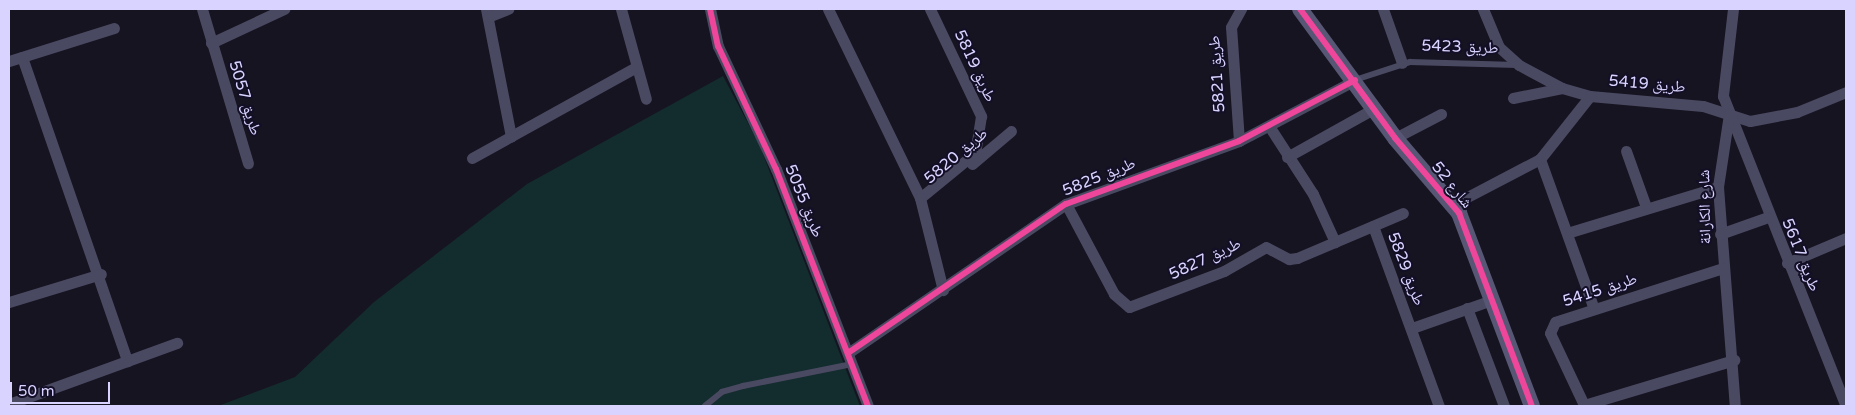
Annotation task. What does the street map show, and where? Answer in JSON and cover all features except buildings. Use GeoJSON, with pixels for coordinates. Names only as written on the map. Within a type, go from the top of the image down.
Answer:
{"type":"FeatureCollection","features":[{"type":"Feature","properties":{"kind":"street","name":"طريق 5057"},"geometry":{"type":"LineString","coordinates":[[202,9],[248,163]]}},
{"type":"Feature","properties":{"kind":"street"},"geometry":{"type":"LineString","coordinates":[[211,43],[284,9]]}},
{"type":"Feature","properties":{"kind":"street"},"geometry":{"type":"LineString","coordinates":[[508,9],[487,13],[511,137]]}},
{"type":"Feature","properties":{"kind":"street"},"geometry":{"type":"LineString","coordinates":[[622,9],[646,99]]}},
{"type":"Feature","properties":{"kind":"street","name":"طريق 5055"},"geometry":{"type":"LineString","coordinates":[[710,9],[718,46],[776,169],[868,406]]}},
{"type":"Feature","properties":{"kind":"street"},"geometry":{"type":"LineString","coordinates":[[828,9],[921,202],[943,290]]}},
{"type":"Feature","properties":{"kind":"street","name":"طريق 5819"},"geometry":{"type":"LineString","coordinates":[[921,202],[975,153],[981,135],[981,116],[930,9]]}},
{"type":"Feature","properties":{"kind":"street","name":"طريق 5821"},"geometry":{"type":"LineString","coordinates":[[1239,141],[1230,27],[1241,9]]}},
{"type":"Feature","properties":{"kind":"street","name":"شارع 52"},"geometry":{"type":"LineString","coordinates":[[1300,9],[1376,108],[1395,138],[1452,205],[1464,222],[1532,406]]}},
{"type":"Feature","properties":{"kind":"street"},"geometry":{"type":"LineString","coordinates":[[1383,9],[1402,63]]}},
{"type":"Feature","properties":{"kind":"street"},"geometry":{"type":"LineString","coordinates":[[1483,9],[1499,47],[1519,65]]}},
{"type":"Feature","properties":{"kind":"street","name":"شارع الكارانة"},"geometry":{"type":"LineString","coordinates":[[1733,9],[1722,72],[1729,114],[1718,187],[1723,268],[1734,360],[1735,406]]}},
{"type":"Feature","properties":{"kind":"street"},"geometry":{"type":"LineString","coordinates":[[9,61],[114,28]]}},
{"type":"Feature","properties":{"kind":"street"},"geometry":{"type":"LineString","coordinates":[[22,57],[101,274],[127,362]]}},
{"type":"Feature","properties":{"kind":"street","name":"طريق 5423"},"geometry":{"type":"LineString","coordinates":[[1519,65],[1562,88],[1590,96]]}},
{"type":"Feature","properties":{"kind":"street"},"geometry":{"type":"LineString","coordinates":[[472,158],[636,67]]}},
{"type":"Feature","properties":{"kind":"street","name":"طريق 5825"},"geometry":{"type":"LineString","coordinates":[[848,353],[943,290],[1066,204],[1239,141],[1355,80]]}},
{"type":"Feature","properties":{"kind":"street","name":"طريق 5423"},"geometry":{"type":"LineString","coordinates":[[1513,98],[1562,88]]}},
{"type":"Feature","properties":{"kind":"street","name":"طريق 5419"},"geometry":{"type":"LineString","coordinates":[[1452,205],[1540,159],[1590,96],[1690,104],[1750,121],[1781,116],[1846,92]]}},
{"type":"Feature","properties":{"kind":"street"},"geometry":{"type":"LineString","coordinates":[[1287,157],[1376,108]]}},
{"type":"Feature","properties":{"kind":"street"},"geometry":{"type":"LineString","coordinates":[[1395,138],[1441,114]]}},
{"type":"Feature","properties":{"kind":"street","name":"طريق 5617"},"geometry":{"type":"LineString","coordinates":[[1729,114],[1768,216],[1846,406]]}},
{"type":"Feature","properties":{"kind":"street"},"geometry":{"type":"LineString","coordinates":[[1269,126],[1287,157],[1313,194],[1335,242]]}},
{"type":"Feature","properties":{"kind":"street","name":"طريق 5820"},"geometry":{"type":"LineString","coordinates":[[921,202],[1011,132]]}},
{"type":"Feature","properties":{"kind":"street"},"geometry":{"type":"LineString","coordinates":[[1626,150],[1646,207]]}},
{"type":"Feature","properties":{"kind":"street"},"geometry":{"type":"LineString","coordinates":[[1540,159],[1594,309]]}},
{"type":"Feature","properties":{"kind":"street"},"geometry":{"type":"LineString","coordinates":[[1566,233],[1646,207],[1718,187]]}},
{"type":"Feature","properties":{"kind":"street","name":"طريق 5827"},"geometry":{"type":"LineString","coordinates":[[1066,204],[1114,294],[1128,307],[1224,271],[1266,247],[1289,259],[1403,213]]}},
{"type":"Feature","properties":{"kind":"street"},"geometry":{"type":"LineString","coordinates":[[1720,234],[1768,216]]}},
{"type":"Feature","properties":{"kind":"street","name":"طريق 5829"},"geometry":{"type":"LineString","coordinates":[[1373,226],[1412,328],[1492,300]]}},
{"type":"Feature","properties":{"kind":"street"},"geometry":{"type":"LineString","coordinates":[[1787,263],[1846,238]]}},
{"type":"Feature","properties":{"kind":"street","name":"طريق 5415"},"geometry":{"type":"LineString","coordinates":[[1723,268],[1555,322],[1550,333],[1584,405],[1734,360]]}},
{"type":"Feature","properties":{"kind":"street"},"geometry":{"type":"LineString","coordinates":[[9,302],[101,274]]}},
{"type":"Feature","properties":{"kind":"street"},"geometry":{"type":"LineString","coordinates":[[1468,308],[1503,406]]}},
{"type":"Feature","properties":{"kind":"street"},"geometry":{"type":"LineString","coordinates":[[1412,328],[1439,406]]}},
{"type":"Feature","properties":{"kind":"street"},"geometry":{"type":"LineString","coordinates":[[11,403],[177,343]]}},
{"type":"Feature","properties":{"kind":"lane","name":"طريق 5423"},"geometry":{"type":"LineString","coordinates":[[1355,80],[1402,63],[1519,65]]}},
{"type":"Feature","properties":{"kind":"lane"},"geometry":{"type":"LineString","coordinates":[[705,406],[722,392],[852,364]]}},
{"type":"Feature","properties":{"kind":"green space"},"geometry":{"type":"Polygon","coordinates":[[[723,76],[759,144],[860,406],[218,406],[295,377],[374,302],[527,184],[723,76]]]}},
{"type":"Feature","properties":{"kind":"cycle path"},"geometry":{"type":"LineString","coordinates":[[710,9],[718,46],[776,169],[868,406]]}},
{"type":"Feature","properties":{"kind":"cycle path"},"geometry":{"type":"LineString","coordinates":[[1300,9],[1395,138],[1459,213],[1532,406]]}},
{"type":"Feature","properties":{"kind":"cycle path"},"geometry":{"type":"LineString","coordinates":[[848,353],[1066,204],[1239,141],[1355,80]]}}]}
